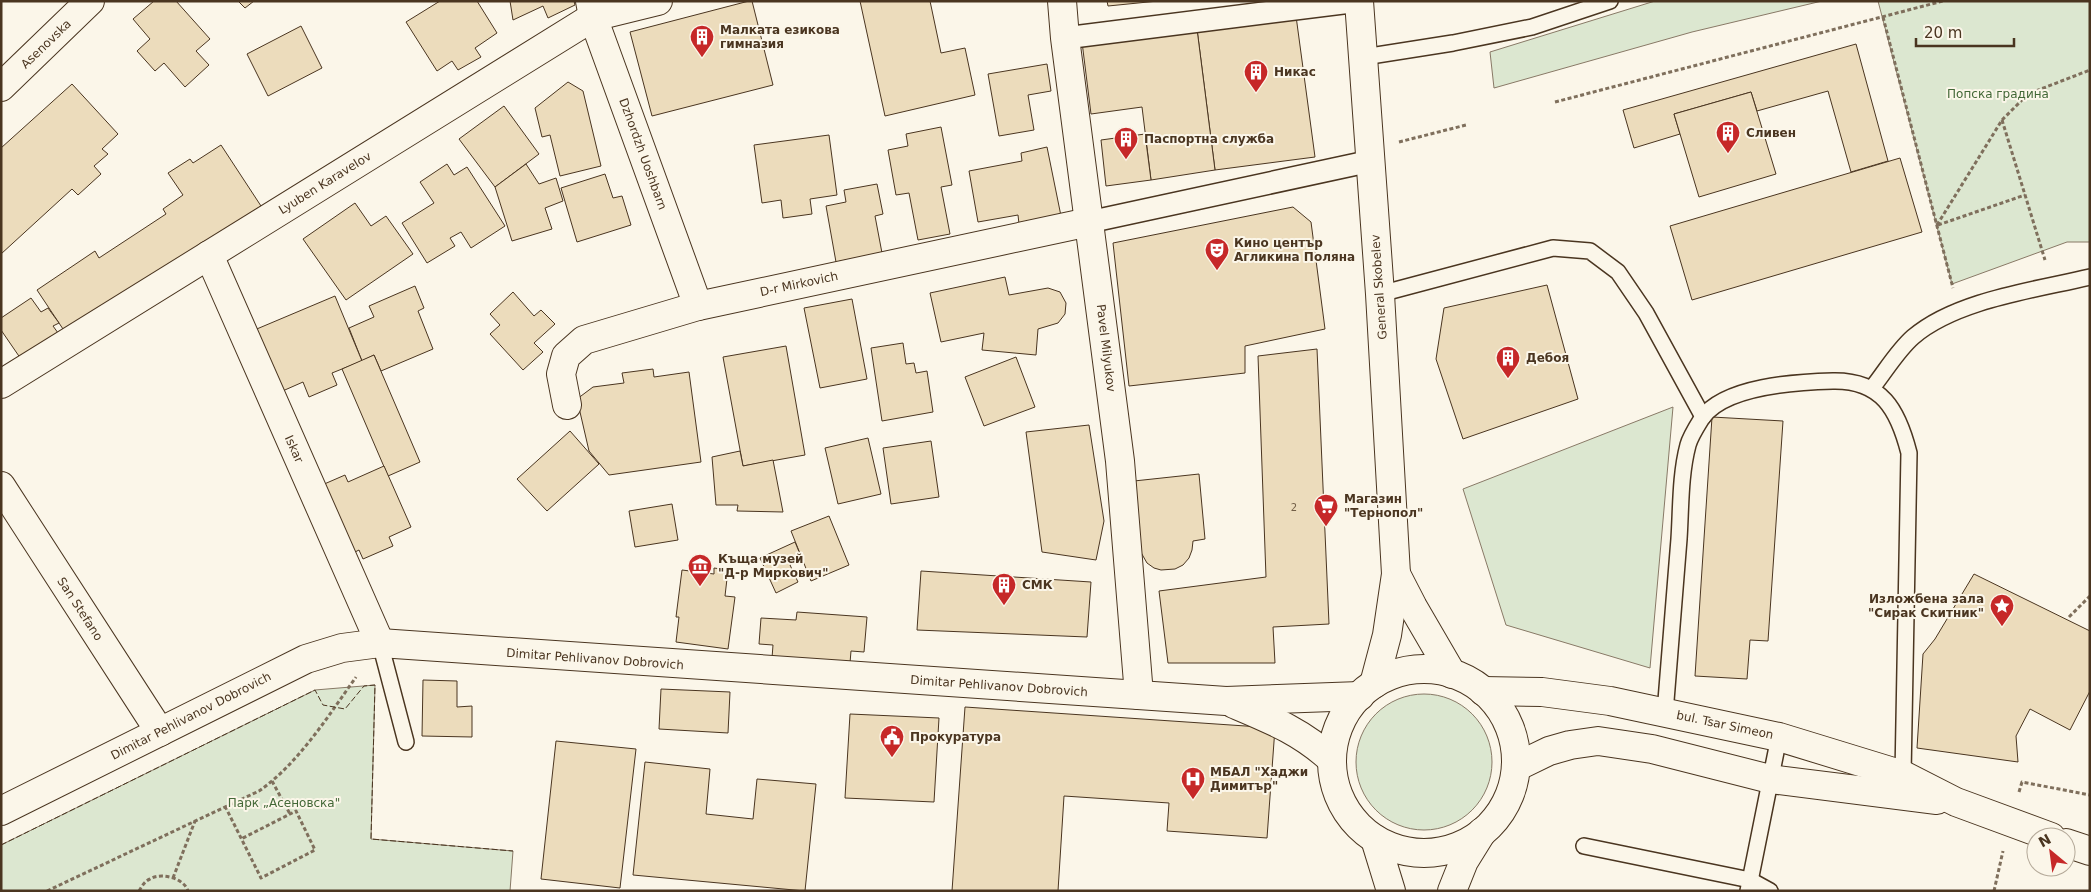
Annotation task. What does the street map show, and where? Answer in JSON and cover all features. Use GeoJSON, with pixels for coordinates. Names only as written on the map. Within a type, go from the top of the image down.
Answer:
{"type":"FeatureCollection","features":[{"type":"Feature","properties":{"kind":"street","name":"Asenovska"},"geometry":{"type":"LineString","coordinates":[[1,87],[90,1]]}},
{"type":"Feature","properties":{"kind":"street","name":"Lyuben Karavelov"},"geometry":{"type":"LineString","coordinates":[[1,384],[208,255],[592,9],[658,1]]}},
{"type":"Feature","properties":{"kind":"street","name":"Pavel Milyukov"},"geometry":{"type":"LineString","coordinates":[[1062,1],[1065,38],[1120,461],[1139,695]]}},
{"type":"Feature","properties":{"kind":"street"},"geometry":{"type":"LineString","coordinates":[[1065,38],[1359,1]]}},
{"type":"Feature","properties":{"kind":"street","name":"General Skobelev"},"geometry":{"type":"LineString","coordinates":[[1359,1],[1380,294],[1396,574],[1387,635],[1367,690]]}},
{"type":"Feature","properties":{"kind":"street","name":"Dzhordzh Uoshbarn"},"geometry":{"type":"LineString","coordinates":[[592,9],[698,306]]}},
{"type":"Feature","properties":{"kind":"street"},"geometry":{"type":"LineString","coordinates":[[1089,222],[1370,155]]}},
{"type":"Feature","properties":{"kind":"street","name":"D-r Mirkovich"},"geometry":{"type":"LineString","coordinates":[[567,405],[561,374],[566,356],[584,340],[698,306],[1089,222]]}},
{"type":"Feature","properties":{"kind":"street","name":"Iskar"},"geometry":{"type":"LineString","coordinates":[[208,255],[380,643]]}},
{"type":"Feature","properties":{"kind":"street","name":"San Stefano"},"geometry":{"type":"LineString","coordinates":[[1,486],[160,732]]}},
{"type":"Feature","properties":{"kind":"street","name":"General Skobelev"},"geometry":{"type":"LineString","coordinates":[[1396,574],[1452,674]]}},
{"type":"Feature","properties":{"kind":"street","name":"Dimitar Pehlivanov Dobrovich"},"geometry":{"type":"LineString","coordinates":[[1,811],[306,659],[342,648],[380,643],[1226,701],[1367,690]]}},
{"type":"Feature","properties":{"kind":"street"},"geometry":{"type":"LineString","coordinates":[[1420,670],[1452,674],[1468,681],[1483,691],[1502,712],[1513,738],[1516,767],[1513,785],[1506,803],[1496,819],[1482,832],[1463,845],[1441,852],[1418,853],[1396,849],[1375,839],[1360,828],[1348,813],[1339,797],[1333,779],[1332,760],[1334,742],[1348,709],[1367,690],[1388,677],[1420,670]]}},
{"type":"Feature","properties":{"kind":"street","name":"bul. Tsar Simeon"},"geometry":{"type":"LineString","coordinates":[[1483,691],[1542,692],[1610,701],[1779,737],[1903,775],[1956,802],[2026,828]]}},
{"type":"Feature","properties":{"kind":"street","name":"Dimitar Pehlivanov Dobrovich"},"geometry":{"type":"LineString","coordinates":[[1226,701],[1283,724],[1314,743],[1332,760]]}},
{"type":"Feature","properties":{"kind":"street","name":"bul. Tsar Simeon"},"geometry":{"type":"LineString","coordinates":[[1516,767],[1549,751],[1570,745],[1598,741],[1652,749],[1770,779],[1956,802]]}},
{"type":"Feature","properties":{"kind":"street"},"geometry":{"type":"LineString","coordinates":[[1452,891],[1464,861],[1482,832]]}},
{"type":"Feature","properties":{"kind":"street"},"geometry":{"type":"LineString","coordinates":[[1375,839],[1391,891]]}},
{"type":"Feature","properties":{"kind":"street"},"geometry":{"type":"LineString","coordinates":[[2076,846],[2090,851]]}},
{"type":"Feature","properties":{"kind":"lane"},"geometry":{"type":"LineString","coordinates":[[1364,57],[1453,43],[1532,26],[1610,1]]}},
{"type":"Feature","properties":{"kind":"lane"},"geometry":{"type":"LineString","coordinates":[[1380,294],[1553,248],[1590,251],[1618,272],[1646,313],[1703,417]]}},
{"type":"Feature","properties":{"kind":"lane"},"geometry":{"type":"LineString","coordinates":[[1872,388],[1912,338],[1930,325],[1958,310],[2090,277]]}},
{"type":"Feature","properties":{"kind":"lane"},"geometry":{"type":"LineString","coordinates":[[1665,713],[1688,444],[1703,417],[1725,400],[1754,389],[1814,382],[1848,381],[1872,388],[1891,407],[1903,430],[1909,453],[1903,775]]}},
{"type":"Feature","properties":{"kind":"lane"},"geometry":{"type":"LineString","coordinates":[[380,643],[406,742]]}},
{"type":"Feature","properties":{"kind":"lane"},"geometry":{"type":"LineString","coordinates":[[1749,885],[1779,737]]}},
{"type":"Feature","properties":{"kind":"lane"},"geometry":{"type":"LineString","coordinates":[[1584,846],[1770,891]]}},
{"type":"Feature","properties":{"kind":"path"},"geometry":{"type":"LineString","coordinates":[[1555,102],[1943,1]]}},
{"type":"Feature","properties":{"kind":"path"},"geometry":{"type":"LineString","coordinates":[[1883,17],[1958,310]]}},
{"type":"Feature","properties":{"kind":"path"},"geometry":{"type":"LineString","coordinates":[[1937,226],[2002,120],[2028,94],[2090,70]]}},
{"type":"Feature","properties":{"kind":"path"},"geometry":{"type":"LineString","coordinates":[[2002,120],[2045,260]]}},
{"type":"Feature","properties":{"kind":"path"},"geometry":{"type":"LineString","coordinates":[[1370,155],[1466,125]]}},
{"type":"Feature","properties":{"kind":"path"},"geometry":{"type":"LineString","coordinates":[[1937,226],[2025,195]]}},
{"type":"Feature","properties":{"kind":"path"},"geometry":{"type":"LineString","coordinates":[[2069,617],[2090,596]]}},
{"type":"Feature","properties":{"kind":"path"},"geometry":{"type":"LineString","coordinates":[[47,891],[259,791],[272,781],[309,740],[380,643]]}},
{"type":"Feature","properties":{"kind":"path"},"geometry":{"type":"LineString","coordinates":[[272,781],[290,814]]}},
{"type":"Feature","properties":{"kind":"path"},"geometry":{"type":"LineString","coordinates":[[1994,891],[2010,822],[2022,782],[2090,795]]}},
{"type":"Feature","properties":{"kind":"path"},"geometry":{"type":"LineString","coordinates":[[225,806],[241,839],[261,878],[316,850],[296,811],[241,839]]}},
{"type":"Feature","properties":{"kind":"path"},"geometry":{"type":"LineString","coordinates":[[173,878],[196,821]]}},
{"type":"Feature","properties":{"kind":"path"},"geometry":{"type":"LineString","coordinates":[[139,891],[152,877],[181,880],[186,885],[188,891]]}},
{"type":"Feature","properties":{"kind":"green space"},"geometry":{"type":"Polygon","coordinates":[[[1655,1],[1822,1],[1692,32],[1494,88],[1490,52],[1655,1]]]}},
{"type":"Feature","properties":{"kind":"green space","name":"Попска градина"},"geometry":{"type":"Polygon","coordinates":[[[1878,1],[2090,1],[2090,242],[2067,242],[1952,284],[1878,1]]]}},
{"type":"Feature","properties":{"kind":"green space"},"geometry":{"type":"Polygon","coordinates":[[[1673,407],[1650,668],[1506,625],[1463,489],[1673,407]]]}},
{"type":"Feature","properties":{"kind":"green space","name":"Парк „Асеновска\""},"geometry":{"type":"Polygon","coordinates":[[[375,685],[371,839],[513,851],[510,891],[1,891],[1,845],[315,690],[375,685]]]}},
{"type":"Feature","properties":{"kind":"green space"},"geometry":{"type":"Polygon","coordinates":[[[1424,694],[1450,699],[1462,705],[1472,714],[1481,724],[1487,736],[1492,762],[1487,788],[1481,800],[1472,810],[1462,819],[1450,825],[1424,830],[1398,825],[1386,819],[1376,810],[1367,800],[1361,788],[1356,762],[1361,736],[1367,724],[1376,714],[1386,705],[1398,699],[1424,694]]]}},
{"type":"Feature","properties":{"kind":"building"},"geometry":{"type":"Polygon","coordinates":[[[154,1],[176,1],[210,39],[196,51],[209,65],[185,87],[164,63],[155,71],[137,51],[150,39],[133,19],[154,1]]]}},
{"type":"Feature","properties":{"kind":"building"},"geometry":{"type":"Polygon","coordinates":[[[238,1],[254,1],[245,8],[238,1]]]}},
{"type":"Feature","properties":{"kind":"building"},"geometry":{"type":"Polygon","coordinates":[[[440,1],[477,1],[497,33],[475,48],[481,57],[458,70],[452,61],[437,71],[406,22],[440,1]]]}},
{"type":"Feature","properties":{"kind":"building"},"geometry":{"type":"Polygon","coordinates":[[[510,1],[574,1],[575,5],[548,18],[543,6],[513,20],[510,1]]]}},
{"type":"Feature","properties":{"kind":"building","name":"Малката езикова гимназия"},"geometry":{"type":"Polygon","coordinates":[[[752,1],[773,85],[652,116],[630,32],[752,1]]]}},
{"type":"Feature","properties":{"kind":"building"},"geometry":{"type":"Polygon","coordinates":[[[860,1],[930,1],[941,53],[965,48],[975,95],[885,116],[860,1]]]}},
{"type":"Feature","properties":{"kind":"building"},"geometry":{"type":"Polygon","coordinates":[[[1107,1],[1158,1],[1108,6],[1107,1]]]}},
{"type":"Feature","properties":{"kind":"building","name":"Никас"},"geometry":{"type":"Polygon","coordinates":[[[1296,16],[1315,157],[1215,170],[1197,29],[1296,16]]]}},
{"type":"Feature","properties":{"kind":"building"},"geometry":{"type":"Polygon","coordinates":[[[301,26],[322,68],[268,96],[247,54],[301,26]]]}},
{"type":"Feature","properties":{"kind":"building"},"geometry":{"type":"Polygon","coordinates":[[[1197,29],[1215,170],[1151,180],[1142,107],[1091,114],[1082,42],[1197,29]]]}},
{"type":"Feature","properties":{"kind":"building"},"geometry":{"type":"Polygon","coordinates":[[[1856,44],[1888,161],[1851,172],[1828,91],[1757,111],[1751,92],[1674,114],[1680,134],[1634,148],[1623,110],[1856,44]]]}},
{"type":"Feature","properties":{"kind":"building"},"geometry":{"type":"Polygon","coordinates":[[[1047,64],[1051,91],[1028,95],[1034,130],[999,136],[988,74],[1047,64]]]}},
{"type":"Feature","properties":{"kind":"building"},"geometry":{"type":"Polygon","coordinates":[[[568,82],[583,91],[601,166],[560,176],[550,135],[542,137],[535,108],[568,82]]]}},
{"type":"Feature","properties":{"kind":"building"},"geometry":{"type":"Polygon","coordinates":[[[72,84],[118,134],[102,149],[108,154],[94,166],[101,174],[78,195],[72,189],[1,254],[1,148],[72,84]]]}},
{"type":"Feature","properties":{"kind":"building","name":"Сливен"},"geometry":{"type":"Polygon","coordinates":[[[1751,92],[1776,174],[1699,197],[1674,114],[1751,92]]]}},
{"type":"Feature","properties":{"kind":"building"},"geometry":{"type":"Polygon","coordinates":[[[504,106],[539,154],[495,187],[459,139],[504,106]]]}},
{"type":"Feature","properties":{"kind":"building"},"geometry":{"type":"Polygon","coordinates":[[[941,127],[952,185],[941,187],[950,234],[918,240],[909,193],[896,195],[888,150],[908,146],[906,134],[941,127]]]}},
{"type":"Feature","properties":{"kind":"building","name":"Паспортна служба"},"geometry":{"type":"Polygon","coordinates":[[[1145,134],[1151,180],[1106,186],[1101,140],[1145,134]]]}},
{"type":"Feature","properties":{"kind":"building"},"geometry":{"type":"Polygon","coordinates":[[[829,135],[837,195],[810,199],[812,214],[783,218],[781,200],[762,203],[754,145],[829,135]]]}},
{"type":"Feature","properties":{"kind":"building"},"geometry":{"type":"Polygon","coordinates":[[[221,145],[261,206],[67,335],[37,290],[95,251],[99,258],[166,214],[163,209],[183,195],[168,173],[190,159],[193,163],[221,145]]]}},
{"type":"Feature","properties":{"kind":"building"},"geometry":{"type":"Polygon","coordinates":[[[1047,147],[1061,216],[1019,224],[1018,215],[978,222],[969,171],[1022,161],[1021,153],[1047,147]]]}},
{"type":"Feature","properties":{"kind":"building"},"geometry":{"type":"Polygon","coordinates":[[[1900,158],[1922,232],[1692,300],[1670,226],[1900,158]]]}},
{"type":"Feature","properties":{"kind":"building"},"geometry":{"type":"Polygon","coordinates":[[[447,164],[454,175],[467,167],[505,226],[471,248],[461,232],[450,238],[455,246],[427,263],[402,223],[434,203],[420,182],[447,164]]]}},
{"type":"Feature","properties":{"kind":"building"},"geometry":{"type":"Polygon","coordinates":[[[526,164],[539,184],[556,178],[563,201],[545,208],[552,229],[512,241],[495,187],[526,164]]]}},
{"type":"Feature","properties":{"kind":"building"},"geometry":{"type":"Polygon","coordinates":[[[605,174],[613,198],[622,196],[631,225],[577,242],[561,188],[605,174]]]}},
{"type":"Feature","properties":{"kind":"building"},"geometry":{"type":"Polygon","coordinates":[[[877,184],[883,214],[875,216],[882,253],[836,262],[826,206],[846,202],[844,190],[877,184]]]}},
{"type":"Feature","properties":{"kind":"building"},"geometry":{"type":"Polygon","coordinates":[[[355,203],[371,226],[386,216],[413,254],[346,300],[303,239],[355,203]]]}},
{"type":"Feature","properties":{"kind":"building","name":"Кино център Агликина Поляна"},"geometry":{"type":"Polygon","coordinates":[[[1293,207],[1311,222],[1325,329],[1245,346],[1245,373],[1129,386],[1113,243],[1293,207]]]}},
{"type":"Feature","properties":{"kind":"building"},"geometry":{"type":"Polygon","coordinates":[[[1005,277],[1009,295],[1048,288],[1060,292],[1066,303],[1065,314],[1058,323],[1038,329],[1036,355],[982,350],[984,333],[941,342],[930,293],[1005,277]]]}},
{"type":"Feature","properties":{"kind":"building","name":"Дебоя"},"geometry":{"type":"Polygon","coordinates":[[[1547,285],[1578,399],[1463,439],[1436,359],[1444,308],[1547,285]]]}},
{"type":"Feature","properties":{"kind":"building"},"geometry":{"type":"Polygon","coordinates":[[[415,286],[424,308],[418,311],[433,349],[381,371],[374,355],[362,361],[349,328],[374,317],[369,306],[415,286]]]}},
{"type":"Feature","properties":{"kind":"building"},"geometry":{"type":"Polygon","coordinates":[[[513,292],[534,316],[541,310],[555,324],[534,343],[543,352],[523,370],[490,334],[500,325],[490,314],[513,292]]]}},
{"type":"Feature","properties":{"kind":"building"},"geometry":{"type":"Polygon","coordinates":[[[335,296],[362,361],[332,373],[337,385],[309,397],[303,382],[278,393],[252,331],[335,296]]]}},
{"type":"Feature","properties":{"kind":"building"},"geometry":{"type":"Polygon","coordinates":[[[31,298],[41,312],[48,308],[59,323],[53,326],[61,337],[23,362],[1,330],[1,318],[31,298]]]}},
{"type":"Feature","properties":{"kind":"building"},"geometry":{"type":"Polygon","coordinates":[[[852,299],[867,379],[820,388],[804,308],[852,299]]]}},
{"type":"Feature","properties":{"kind":"building"},"geometry":{"type":"Polygon","coordinates":[[[903,343],[906,364],[914,363],[916,373],[927,371],[933,412],[882,421],[871,348],[903,343]]]}},
{"type":"Feature","properties":{"kind":"building"},"geometry":{"type":"Polygon","coordinates":[[[786,346],[805,455],[743,466],[723,357],[786,346]]]}},
{"type":"Feature","properties":{"kind":"building"},"geometry":{"type":"Polygon","coordinates":[[[1317,349],[1329,624],[1273,627],[1275,663],[1168,663],[1159,591],[1266,577],[1258,356],[1317,349]]]}},
{"type":"Feature","properties":{"kind":"building"},"geometry":{"type":"Polygon","coordinates":[[[374,355],[420,462],[388,476],[342,369],[374,355]]]}},
{"type":"Feature","properties":{"kind":"building"},"geometry":{"type":"Polygon","coordinates":[[[1016,357],[1035,407],[984,426],[965,377],[1016,357]]]}},
{"type":"Feature","properties":{"kind":"building"},"geometry":{"type":"Polygon","coordinates":[[[653,369],[654,377],[689,372],[701,462],[609,475],[589,451],[577,399],[593,387],[624,383],[622,373],[653,369]]]}},
{"type":"Feature","properties":{"kind":"building"},"geometry":{"type":"Polygon","coordinates":[[[1712,417],[1783,421],[1768,641],[1750,640],[1747,679],[1695,676],[1712,417]]]}},
{"type":"Feature","properties":{"kind":"building"},"geometry":{"type":"Polygon","coordinates":[[[1089,425],[1104,521],[1096,560],[1042,552],[1026,432],[1089,425]]]}},
{"type":"Feature","properties":{"kind":"building"},"geometry":{"type":"Polygon","coordinates":[[[570,431],[599,464],[547,511],[517,479],[570,431]]]}},
{"type":"Feature","properties":{"kind":"building"},"geometry":{"type":"Polygon","coordinates":[[[868,438],[881,494],[838,504],[825,448],[868,438]]]}},
{"type":"Feature","properties":{"kind":"building"},"geometry":{"type":"Polygon","coordinates":[[[931,441],[939,497],[891,504],[883,448],[931,441]]]}},
{"type":"Feature","properties":{"kind":"building"},"geometry":{"type":"Polygon","coordinates":[[[740,451],[743,466],[773,460],[783,512],[737,511],[738,505],[716,505],[712,457],[740,451]]]}},
{"type":"Feature","properties":{"kind":"building"},"geometry":{"type":"Polygon","coordinates":[[[384,466],[411,527],[389,537],[393,546],[363,559],[359,550],[345,557],[322,485],[345,475],[348,482],[384,466]]]}},
{"type":"Feature","properties":{"kind":"building"},"geometry":{"type":"Polygon","coordinates":[[[1199,474],[1205,539],[1193,541],[1189,558],[1183,565],[1175,569],[1161,570],[1154,568],[1147,563],[1139,549],[1134,481],[1199,474]]]}},
{"type":"Feature","properties":{"kind":"building"},"geometry":{"type":"Polygon","coordinates":[[[672,504],[678,540],[635,547],[629,511],[672,504]]]}},
{"type":"Feature","properties":{"kind":"building"},"geometry":{"type":"Polygon","coordinates":[[[829,516],[849,565],[811,581],[791,531],[829,516]]]}},
{"type":"Feature","properties":{"kind":"building"},"geometry":{"type":"Polygon","coordinates":[[[795,542],[802,559],[790,565],[798,582],[776,593],[760,558],[795,542]]]}},
{"type":"Feature","properties":{"kind":"building"},"geometry":{"type":"Polygon","coordinates":[[[714,568],[728,570],[725,596],[735,597],[728,649],[676,642],[679,617],[676,617],[682,570],[714,574],[714,568]]]}},
{"type":"Feature","properties":{"kind":"building","name":"СМК"},"geometry":{"type":"Polygon","coordinates":[[[921,571],[1091,582],[1087,637],[917,630],[921,571]]]}},
{"type":"Feature","properties":{"kind":"building"},"geometry":{"type":"Polygon","coordinates":[[[1974,574],[2090,631],[2090,691],[2070,730],[2030,709],[2016,736],[2018,762],[1917,748],[1923,654],[1935,639],[1974,574]]]}},
{"type":"Feature","properties":{"kind":"building"},"geometry":{"type":"Polygon","coordinates":[[[797,612],[867,617],[864,652],[851,651],[850,663],[772,658],[773,645],[759,644],[761,618],[796,620],[797,612]]]}},
{"type":"Feature","properties":{"kind":"building"},"geometry":{"type":"Polygon","coordinates":[[[423,680],[457,681],[457,707],[472,706],[472,737],[422,736],[423,680]]]}},
{"type":"Feature","properties":{"kind":"building"},"geometry":{"type":"Polygon","coordinates":[[[661,689],[730,692],[728,733],[659,729],[661,689]]]}},
{"type":"Feature","properties":{"kind":"building","name":"МБАЛ \"Хаджи Димитър\""},"geometry":{"type":"Polygon","coordinates":[[[965,707],[1275,728],[1267,838],[1167,831],[1169,803],[1064,796],[1058,891],[952,891],[965,707]]]}},
{"type":"Feature","properties":{"kind":"building","name":"Прокуратура"},"geometry":{"type":"Polygon","coordinates":[[[850,714],[939,718],[934,802],[845,798],[850,714]]]}},
{"type":"Feature","properties":{"kind":"building"},"geometry":{"type":"Polygon","coordinates":[[[556,741],[636,749],[620,888],[541,879],[556,741]]]}},
{"type":"Feature","properties":{"kind":"building"},"geometry":{"type":"Polygon","coordinates":[[[645,762],[710,769],[706,814],[753,819],[757,779],[816,784],[805,891],[633,875],[645,762]]]}},
{"type":"Feature","properties":{"kind":"fence"},"geometry":{"type":"LineString","coordinates":[[1,845],[315,690],[323,705],[345,709],[364,686],[375,685],[371,839],[513,851]]}},
{"type":"Feature","properties":{"kind":"place","name":"Малката езикова гимназия"},"geometry":{"type":"Point","coordinates":[702,58]}},
{"type":"Feature","properties":{"kind":"place","name":"Никас"},"geometry":{"type":"Point","coordinates":[1256,93]}},
{"type":"Feature","properties":{"kind":"place","name":"Сливен"},"geometry":{"type":"Point","coordinates":[1728,154]}},
{"type":"Feature","properties":{"kind":"place","name":"Паспортна служба"},"geometry":{"type":"Point","coordinates":[1126,160]}},
{"type":"Feature","properties":{"kind":"place","name":"Кино център Агликина Поляна"},"geometry":{"type":"Point","coordinates":[1217,271]}},
{"type":"Feature","properties":{"kind":"place","name":"Дебоя"},"geometry":{"type":"Point","coordinates":[1508,379]}},
{"type":"Feature","properties":{"kind":"place","name":"Магазин \"Тернопол\""},"geometry":{"type":"Point","coordinates":[1326,527]}},
{"type":"Feature","properties":{"kind":"place","name":"Къща музей \"Д-р Миркович\""},"geometry":{"type":"Point","coordinates":[700,587]}},
{"type":"Feature","properties":{"kind":"place","name":"СМК"},"geometry":{"type":"Point","coordinates":[1004,606]}},
{"type":"Feature","properties":{"kind":"place","name":"Изложбена зала \"Сирак Скитник\""},"geometry":{"type":"Point","coordinates":[2002,627]}},
{"type":"Feature","properties":{"kind":"place","name":"Прокуратура"},"geometry":{"type":"Point","coordinates":[892,758]}},
{"type":"Feature","properties":{"kind":"place","name":"МБАЛ \"Хаджи Димитър\""},"geometry":{"type":"Point","coordinates":[1193,800]}}]}
